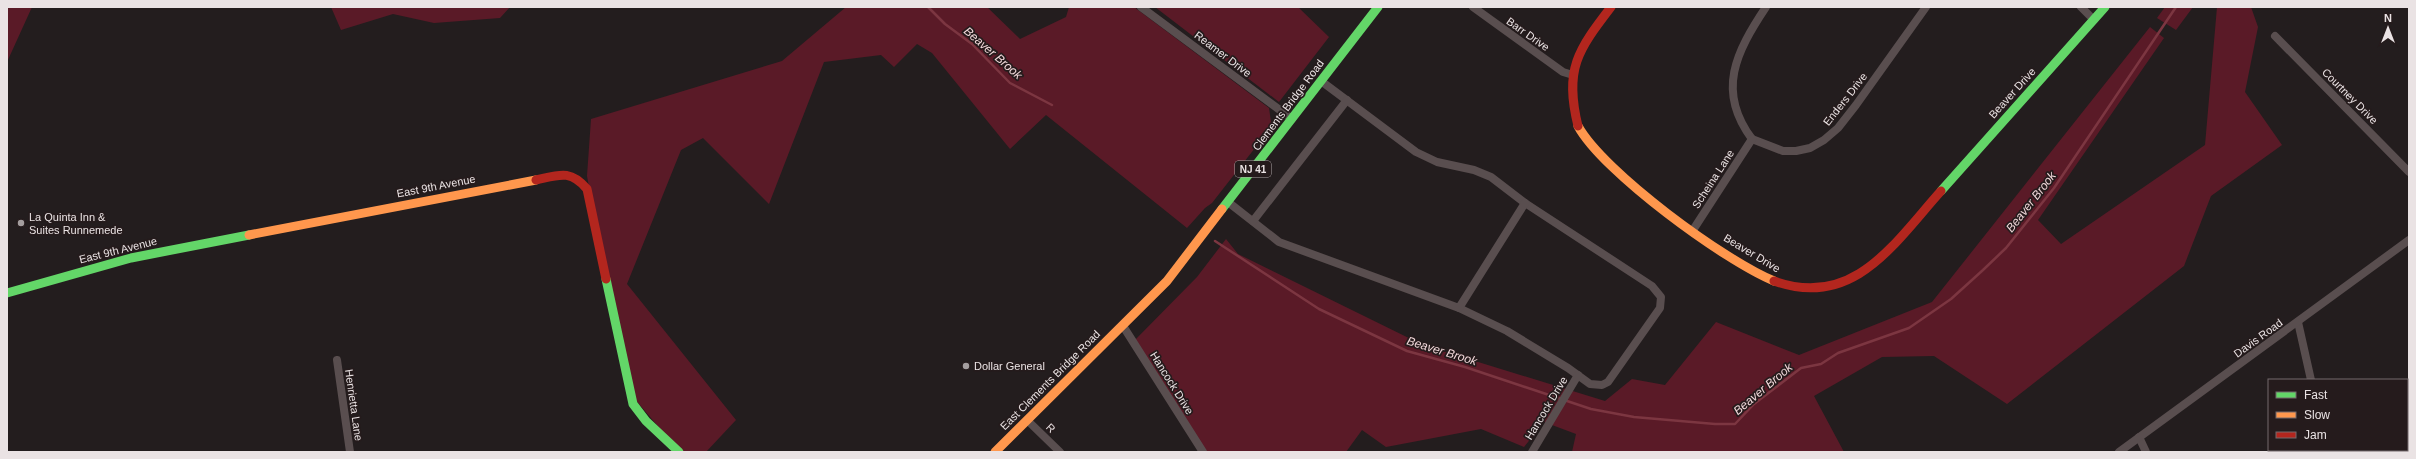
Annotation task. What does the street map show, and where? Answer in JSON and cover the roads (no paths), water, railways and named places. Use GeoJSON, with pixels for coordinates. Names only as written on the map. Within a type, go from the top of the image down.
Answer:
{"type":"FeatureCollection","features":[{"type":"Feature","properties":{"kind":"street","name":"Reamer Drive"},"geometry":{"type":"LineString","coordinates":[[1141,7],[1292,119]]}},
{"type":"Feature","properties":{"kind":"street","name":"Clements Bridge Road"},"geometry":{"type":"LineString","coordinates":[[1123,326],[1167,281],[1378,7]]}},
{"type":"Feature","properties":{"kind":"street","name":"Barr Drive"},"geometry":{"type":"LineString","coordinates":[[1474,7],[1563,72],[1573,75]]}},
{"type":"Feature","properties":{"kind":"street","name":"Beaver Drive"},"geometry":{"type":"LineString","coordinates":[[1611,7],[1578,55],[1573,75],[1574,103],[1578,128],[1588,145],[1614,169],[1693,230],[1757,273],[1780,284],[1794,286],[1825,286],[1844,282],[1866,272],[1888,250],[2105,7]]}},
{"type":"Feature","properties":{"kind":"street"},"geometry":{"type":"LineString","coordinates":[[1752,139],[1742,125],[1734,108],[1732,79],[1736,62],[1766,7]]}},
{"type":"Feature","properties":{"kind":"street","name":"Enders Drive"},"geometry":{"type":"LineString","coordinates":[[1752,139],[1783,151],[1796,151],[1810,148],[1824,140],[1838,128],[1856,105],[1926,7]]}},
{"type":"Feature","properties":{"kind":"street"},"geometry":{"type":"LineString","coordinates":[[2081,7],[2094,20]]}},
{"type":"Feature","properties":{"kind":"street","name":"Courtney Drive"},"geometry":{"type":"LineString","coordinates":[[2275,36],[2409,172]]}},
{"type":"Feature","properties":{"kind":"street"},"geometry":{"type":"LineString","coordinates":[[1228,202],[1279,242],[1459,308],[1507,331],[1596,386],[1608,382],[1660,308],[1661,297],[1652,286],[1525,203],[1491,177],[1474,170],[1437,162],[1416,152],[1321,81]]}},
{"type":"Feature","properties":{"kind":"street"},"geometry":{"type":"LineString","coordinates":[[1253,221],[1347,100]]}},
{"type":"Feature","properties":{"kind":"street","name":"Scheina Lane"},"geometry":{"type":"LineString","coordinates":[[1693,230],[1752,139]]}},
{"type":"Feature","properties":{"kind":"street","name":"East 9th Avenue"},"geometry":{"type":"LineString","coordinates":[[7,293],[131,258],[566,174],[579,180],[587,189],[633,404],[646,421],[679,452]]}},
{"type":"Feature","properties":{"kind":"street"},"geometry":{"type":"LineString","coordinates":[[1459,308],[1525,203]]}},
{"type":"Feature","properties":{"kind":"street","name":"Davis Road"},"geometry":{"type":"LineString","coordinates":[[2118,452],[2409,240]]}},
{"type":"Feature","properties":{"kind":"street"},"geometry":{"type":"LineString","coordinates":[[2298,322],[2311,379]]}},
{"type":"Feature","properties":{"kind":"street","name":"East Clements Bridge Road"},"geometry":{"type":"LineString","coordinates":[[995,452],[1123,326]]}},
{"type":"Feature","properties":{"kind":"street","name":"Hancock Drive"},"geometry":{"type":"LineString","coordinates":[[1123,326],[1203,452]]}},
{"type":"Feature","properties":{"kind":"street","name":"Henrietta Lane"},"geometry":{"type":"LineString","coordinates":[[337,360],[350,452]]}},
{"type":"Feature","properties":{"kind":"street","name":"Hancock Drive"},"geometry":{"type":"LineString","coordinates":[[1532,452],[1578,375]]}},
{"type":"Feature","properties":{"kind":"street","name":"R"},"geometry":{"type":"LineString","coordinates":[[1027,420],[1060,452]]}},
{"type":"Feature","properties":{"kind":"street"},"geometry":{"type":"LineString","coordinates":[[2139,437],[2146,452]]}},
{"type":"Feature","properties":{"kind":"waterway","name":"Beaver Brook"},"geometry":{"type":"LineString","coordinates":[[928,7],[945,24],[972,44],[1010,83],[1052,105]]}},
{"type":"Feature","properties":{"kind":"waterway","name":"Beaver Brook"},"geometry":{"type":"LineString","coordinates":[[1215,241],[1319,309],[1407,351],[1465,367],[1591,409],[1634,417],[1715,424],[1735,424],[1754,404],[1801,368],[1821,364],[1838,353],[1909,328],[1951,299],[1983,270],[2006,248],[2054,188],[2176,7]]}},
{"type":"Feature","properties":{"kind":"place","name":"La Quinta Inn & Suites Runnemede"},"geometry":{"type":"Point","coordinates":[21,223]}},
{"type":"Feature","properties":{"kind":"place","name":"Dollar General"},"geometry":{"type":"Point","coordinates":[966,366]}}]}
